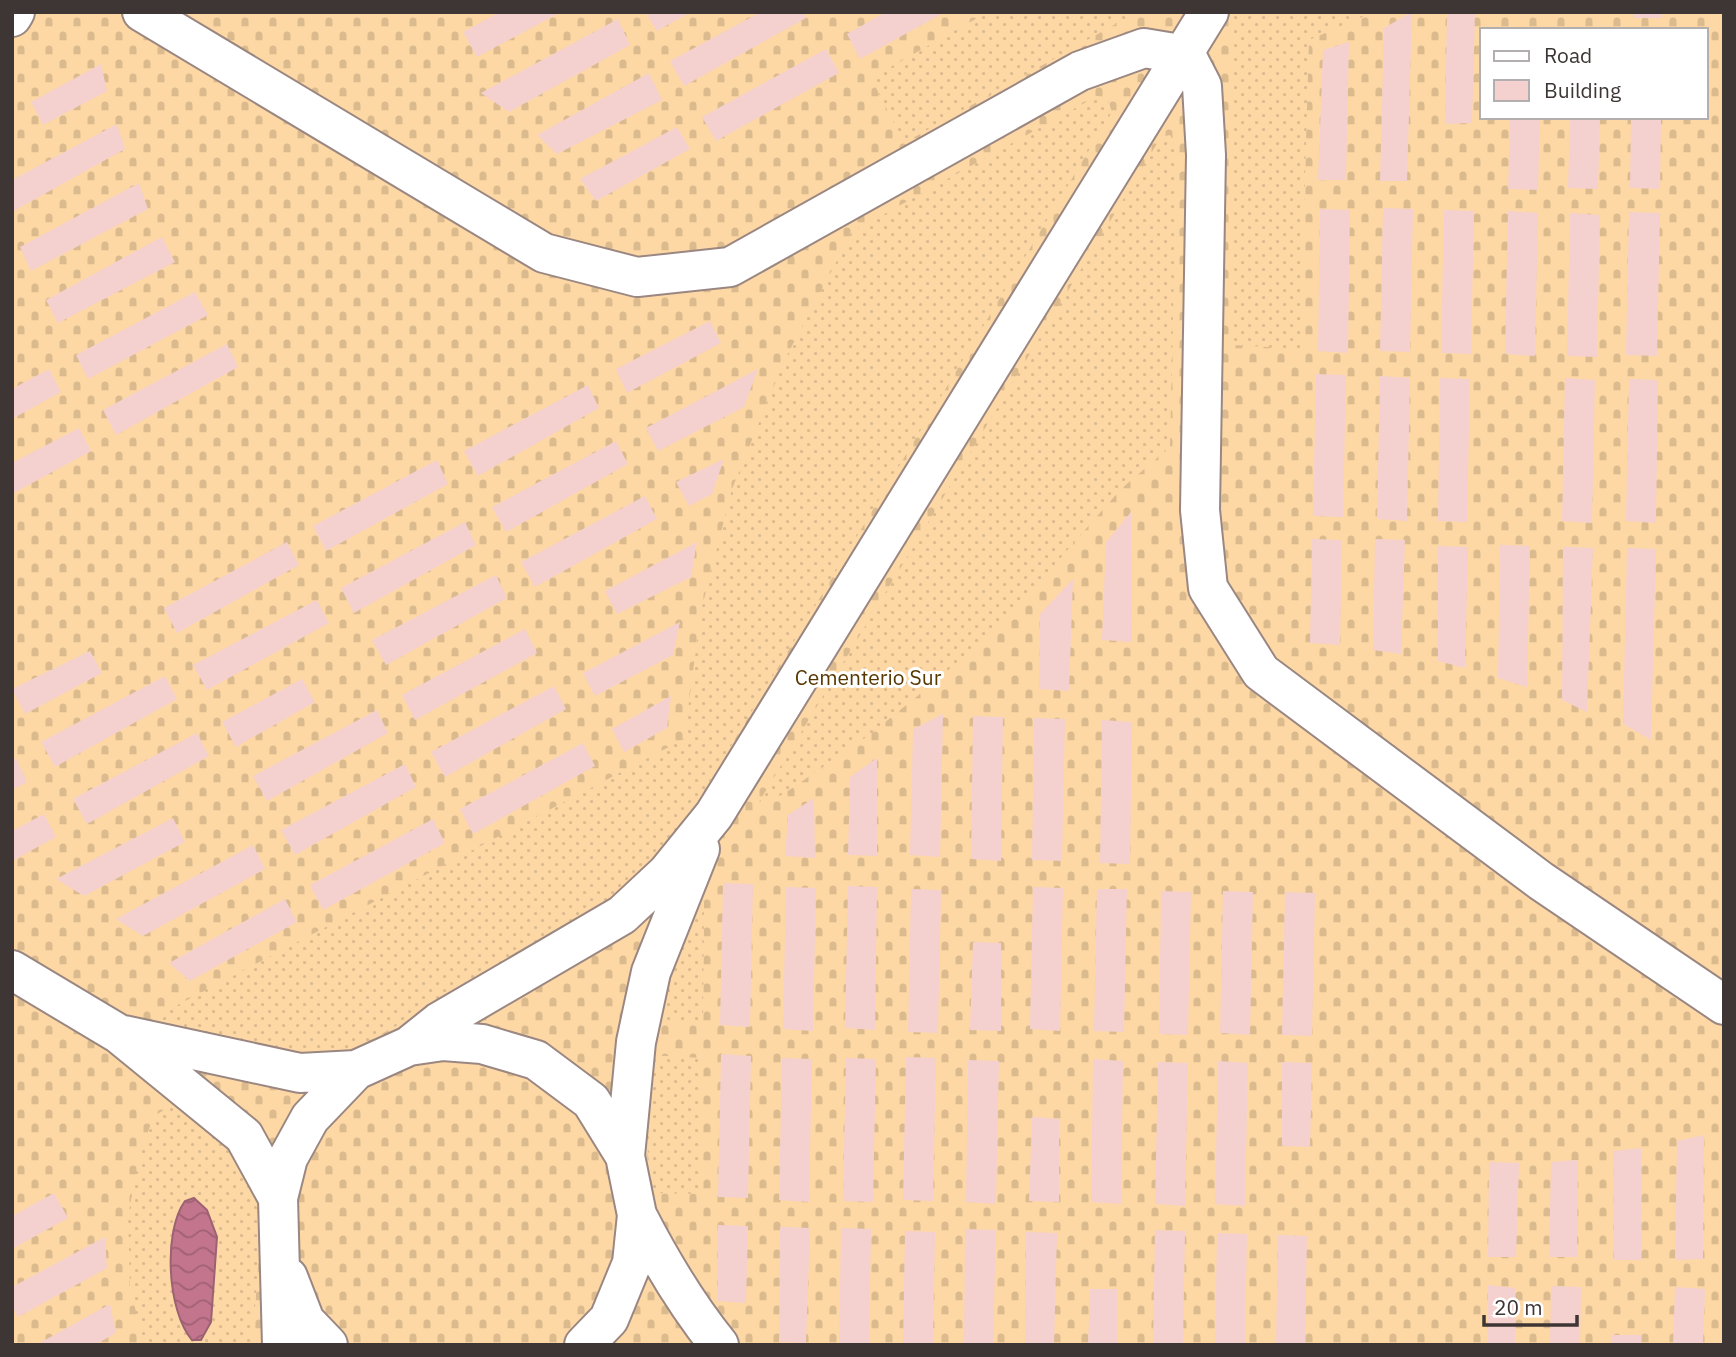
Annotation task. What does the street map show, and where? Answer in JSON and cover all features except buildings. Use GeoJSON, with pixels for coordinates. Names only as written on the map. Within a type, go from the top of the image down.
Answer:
{"type":"FeatureCollection","features":[{"type":"Feature","properties":{"kind":"lane"},"geometry":{"type":"LineString","coordinates":[[12,17],[15,12]]}},
{"type":"Feature","properties":{"kind":"lane"},"geometry":{"type":"LineString","coordinates":[[142,12],[544,253],[637,277],[730,267],[1080,71],[1143,48],[1185,55]]}},
{"type":"Feature","properties":{"kind":"lane"},"geometry":{"type":"LineString","coordinates":[[119,1034],[300,1073],[356,1070],[409,1046],[439,1022],[622,915],[667,873],[714,815],[1185,55],[1209,12]]}},
{"type":"Feature","properties":{"kind":"lane"},"geometry":{"type":"LineString","coordinates":[[1185,55],[1202,86],[1206,155],[1199,510],[1208,588],[1261,672],[1541,881],[1724,1005]]}},
{"type":"Feature","properties":{"kind":"lane"},"geometry":{"type":"LineString","coordinates":[[714,815],[651,972],[636,1042],[625,1156],[637,1215],[681,1296],[719,1345]]}},
{"type":"Feature","properties":{"kind":"lane"},"geometry":{"type":"LineString","coordinates":[[12,970],[119,1034],[244,1136],[278,1198]]}},
{"type":"Feature","properties":{"kind":"lane"},"geometry":{"type":"LineString","coordinates":[[409,1046],[443,1041],[482,1044],[536,1060],[591,1101],[625,1156]]}},
{"type":"Feature","properties":{"kind":"lane"},"geometry":{"type":"LineString","coordinates":[[282,1345],[278,1198],[288,1158],[310,1118],[356,1070]]}},
{"type":"Feature","properties":{"kind":"lane"},"geometry":{"type":"LineString","coordinates":[[584,1345],[609,1319],[632,1263],[637,1215]]}},
{"type":"Feature","properties":{"kind":"lane"},"geometry":{"type":"LineString","coordinates":[[279,1252],[305,1321],[328,1345]]}},
{"type":"Feature","properties":{"kind":"green space","name":"Cementerio Sur"},"geometry":{"type":"Polygon","coordinates":[[[12,12],[1724,12],[1724,1345],[12,1345],[12,12]]]}},
{"type":"Feature","properties":{"kind":"green space"},"geometry":{"type":"Polygon","coordinates":[[[988,12],[1137,12],[904,143],[871,78],[988,12]]]}},
{"type":"Feature","properties":{"kind":"green space"},"geometry":{"type":"Polygon","coordinates":[[[1233,12],[1374,12],[1309,40],[1300,349],[1232,345],[1230,17],[1233,12]]]}},
{"type":"Feature","properties":{"kind":"green space"},"geometry":{"type":"Polygon","coordinates":[[[1097,96],[1108,100],[1112,112],[690,814],[645,872],[594,916],[494,974],[353,1049],[322,1056],[247,1045],[149,1020],[684,739],[701,611],[732,489],[784,361],[852,232],[1097,96]]]}},
{"type":"Feature","properties":{"kind":"green space"},"geometry":{"type":"Polygon","coordinates":[[[1170,135],[1177,145],[1170,447],[1121,489],[1020,604],[941,677],[868,736],[782,795],[759,802],[1161,137],[1170,135]]]}},
{"type":"Feature","properties":{"kind":"green space"},"geometry":{"type":"Polygon","coordinates":[[[704,900],[703,1024],[651,1024],[689,927],[704,900]]]}},
{"type":"Feature","properties":{"kind":"green space"},"geometry":{"type":"Polygon","coordinates":[[[647,1055],[701,1058],[699,1194],[654,1193],[646,1124],[647,1055]]]}},
{"type":"Feature","properties":{"kind":"green space"},"geometry":{"type":"Polygon","coordinates":[[[169,1107],[184,1109],[207,1125],[238,1164],[254,1195],[259,1247],[252,1345],[144,1345],[130,1287],[128,1216],[140,1152],[154,1116],[169,1107]]]}},
{"type":"Feature","properties":{"kind":"water"},"geometry":{"type":"Polygon","coordinates":[[[194,1198],[207,1210],[217,1237],[211,1322],[201,1340],[192,1340],[184,1327],[177,1310],[171,1271],[173,1231],[178,1214],[185,1201],[194,1198]]]}}]}
